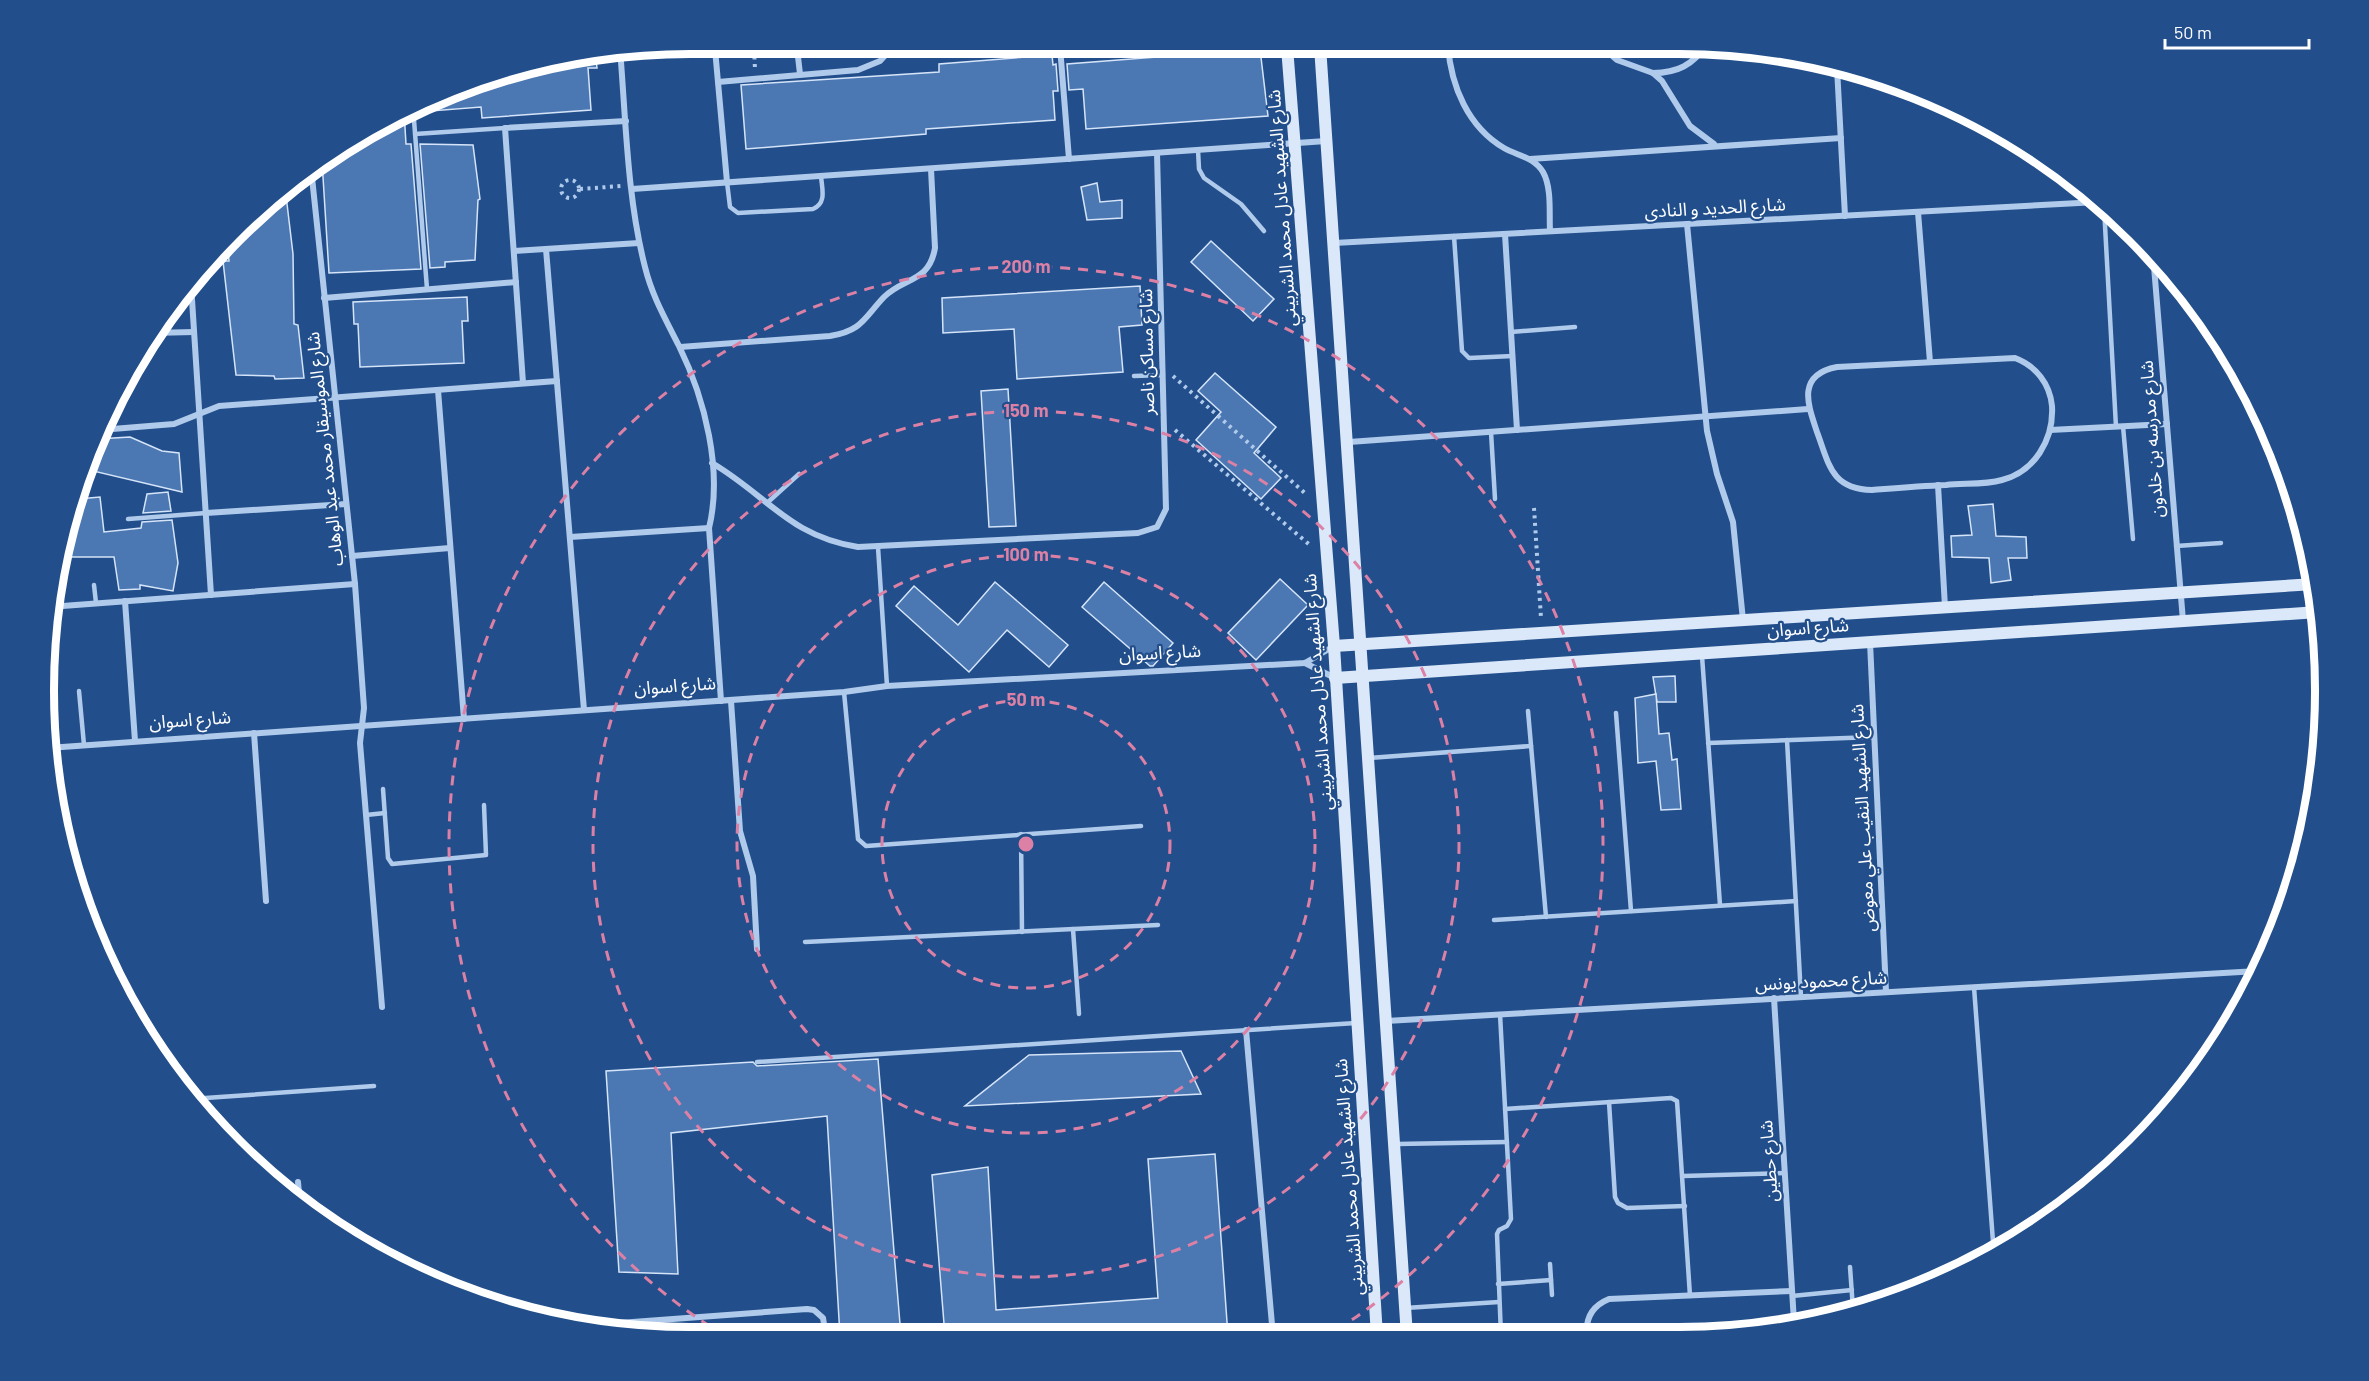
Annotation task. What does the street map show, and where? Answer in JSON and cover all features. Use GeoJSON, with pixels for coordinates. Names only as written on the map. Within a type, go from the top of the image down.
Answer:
{"type":"FeatureCollection","features":[{"type":"Feature","properties":{"kind":"street"},"geometry":{"type":"LineString","coordinates":[[715,54],[727,182]]}},
{"type":"Feature","properties":{"kind":"street"},"geometry":{"type":"LineString","coordinates":[[798,54],[800,74]]}},
{"type":"Feature","properties":{"kind":"street"},"geometry":{"type":"LineString","coordinates":[[718,81],[866,68],[880,61],[886,54]]}},
{"type":"Feature","properties":{"kind":"street"},"geometry":{"type":"LineString","coordinates":[[1060,54],[1069,159]]}},
{"type":"Feature","properties":{"kind":"street","name":"شارع الشهيد عادل محمد الشربيني"},"geometry":{"type":"LineString","coordinates":[[1288,54],[1334,646],[1376,1327]]}},
{"type":"Feature","properties":{"kind":"street"},"geometry":{"type":"LineString","coordinates":[[1320,54],[1362,644],[1406,1327]]}},
{"type":"Feature","properties":{"kind":"street"},"geometry":{"type":"LineString","coordinates":[[1450,54],[1456,87],[1470,115],[1503,147],[1530,159],[1541,169],[1547,182],[1550,231]]}},
{"type":"Feature","properties":{"kind":"street"},"geometry":{"type":"LineString","coordinates":[[1610,54],[1617,60],[1653,73],[1666,73],[1690,64],[1699,54]]}},
{"type":"Feature","properties":{"kind":"street"},"geometry":{"type":"LineString","coordinates":[[621,58],[639,243],[654,297],[680,347],[698,396],[712,463],[715,504],[709,528],[721,701]]}},
{"type":"Feature","properties":{"kind":"street"},"geometry":{"type":"LineString","coordinates":[[1653,73],[1670,89],[1690,126],[1715,145]]}},
{"type":"Feature","properties":{"kind":"street"},"geometry":{"type":"LineString","coordinates":[[1837,75],[1845,216]]}},
{"type":"Feature","properties":{"kind":"street"},"geometry":{"type":"LineString","coordinates":[[523,384],[505,129],[626,121]]}},
{"type":"Feature","properties":{"kind":"street"},"geometry":{"type":"LineString","coordinates":[[1530,159],[1841,138]]}},
{"type":"Feature","properties":{"kind":"street"},"geometry":{"type":"LineString","coordinates":[[632,187],[1327,141]]}},
{"type":"Feature","properties":{"kind":"street","name":"شارع مساكن ناصر"},"geometry":{"type":"LineString","coordinates":[[878,547],[1138,533],[1156,527],[1166,509],[1157,153]]}},
{"type":"Feature","properties":{"kind":"street"},"geometry":{"type":"LineString","coordinates":[[680,347],[830,336],[852,330],[862,324],[884,297],[921,275],[933,258],[935,248],[931,169]]}},
{"type":"Feature","properties":{"kind":"street","name":"شارع الموسيقار محمد عبد الوهاب"},"geometry":{"type":"LineString","coordinates":[[312,179],[355,584],[364,708],[360,744],[382,1007]]}},
{"type":"Feature","properties":{"kind":"street","name":"شارع الحديد و النادى"},"geometry":{"type":"LineString","coordinates":[[1334,243],[2086,203]]}},
{"type":"Feature","properties":{"kind":"street"},"geometry":{"type":"LineString","coordinates":[[1918,212],[1930,362]]}},
{"type":"Feature","properties":{"kind":"street"},"geometry":{"type":"LineString","coordinates":[[1687,224],[1706,416],[1713,460],[1735,532],[1743,620]]}},
{"type":"Feature","properties":{"kind":"street"},"geometry":{"type":"LineString","coordinates":[[1505,234],[1517,430]]}},
{"type":"Feature","properties":{"kind":"street"},"geometry":{"type":"LineString","coordinates":[[514,251],[639,243]]}},
{"type":"Feature","properties":{"kind":"street"},"geometry":{"type":"LineString","coordinates":[[546,249],[585,710]]}},
{"type":"Feature","properties":{"kind":"street","name":"شارع مدرسه بن خلدون"},"geometry":{"type":"LineString","coordinates":[[2154,268],[2178,592],[2183,621]]}},
{"type":"Feature","properties":{"kind":"street"},"geometry":{"type":"LineString","coordinates":[[324,298],[516,282]]}},
{"type":"Feature","properties":{"kind":"street"},"geometry":{"type":"LineString","coordinates":[[192,296],[211,595]]}},
{"type":"Feature","properties":{"kind":"street"},"geometry":{"type":"LineString","coordinates":[[164,333],[194,332]]}},
{"type":"Feature","properties":{"kind":"street"},"geometry":{"type":"LineString","coordinates":[[2015,358],[2027,362],[2044,381],[2052,405],[2050,430],[2040,454],[2032,464],[2011,477],[1999,481],[1872,490],[1843,483],[1829,468],[1808,409],[1810,384],[1829,369],[1930,362],[2015,358]]}},
{"type":"Feature","properties":{"kind":"street"},"geometry":{"type":"LineString","coordinates":[[110,429],[165,426],[219,406],[557,381]]}},
{"type":"Feature","properties":{"kind":"street"},"geometry":{"type":"LineString","coordinates":[[438,390],[464,719]]}},
{"type":"Feature","properties":{"kind":"street"},"geometry":{"type":"LineString","coordinates":[[1348,442],[1808,409]]}},
{"type":"Feature","properties":{"kind":"street"},"geometry":{"type":"LineString","coordinates":[[2050,430],[2167,424]]}},
{"type":"Feature","properties":{"kind":"street"},"geometry":{"type":"LineString","coordinates":[[712,463],[767,503],[782,517],[818,537],[837,544],[878,547]]}},
{"type":"Feature","properties":{"kind":"street"},"geometry":{"type":"LineString","coordinates":[[1938,485],[1946,607]]}},
{"type":"Feature","properties":{"kind":"street"},"geometry":{"type":"LineString","coordinates":[[206,513],[346,504]]}},
{"type":"Feature","properties":{"kind":"street"},"geometry":{"type":"LineString","coordinates":[[570,537],[709,528]]}},
{"type":"Feature","properties":{"kind":"street"},"geometry":{"type":"LineString","coordinates":[[352,556],[450,548]]}},
{"type":"Feature","properties":{"kind":"street"},"geometry":{"type":"LineString","coordinates":[[59,606],[355,584]]}},
{"type":"Feature","properties":{"kind":"street","name":"شارع اسوان"},"geometry":{"type":"LineString","coordinates":[[56,747],[731,701],[844,692],[886,686],[1305,663],[1334,646],[2306,585]]}},
{"type":"Feature","properties":{"kind":"street"},"geometry":{"type":"LineString","coordinates":[[125,601],[135,741]]}},
{"type":"Feature","properties":{"kind":"street","name":"شارع اسوان"},"geometry":{"type":"LineString","coordinates":[[1305,663],[1335,678],[2311,612]]}},
{"type":"Feature","properties":{"kind":"street","name":"شارع الشهيد النقيب علي معوض"},"geometry":{"type":"LineString","coordinates":[[1870,642],[1886,992]]}},
{"type":"Feature","properties":{"kind":"street"},"geometry":{"type":"LineString","coordinates":[[731,701],[740,831],[753,876],[757,949]]}},
{"type":"Feature","properties":{"kind":"street"},"geometry":{"type":"LineString","coordinates":[[254,733],[266,901]]}},
{"type":"Feature","properties":{"kind":"street","name":"شارع محمود يونس"},"geometry":{"type":"LineString","coordinates":[[1385,1021],[2249,972]]}},
{"type":"Feature","properties":{"kind":"street","name":"شارع حطين"},"geometry":{"type":"LineString","coordinates":[[1774,998],[1794,1317]]}},
{"type":"Feature","properties":{"kind":"street"},"geometry":{"type":"LineString","coordinates":[[1246,1030],[1272,1327]]}},
{"type":"Feature","properties":{"kind":"street"},"geometry":{"type":"LineString","coordinates":[[298,1182],[299,1192]]}},
{"type":"Feature","properties":{"kind":"street"},"geometry":{"type":"LineString","coordinates":[[1588,1327],[1588,1318],[1593,1309],[1609,1299],[1792,1294]]}},
{"type":"Feature","properties":{"kind":"street"},"geometry":{"type":"LineString","coordinates":[[618,1323],[807,1309],[814,1310],[823,1318],[824,1327]]}},
{"type":"Feature","properties":{"kind":"lane"},"geometry":{"type":"LineString","coordinates":[[414,118],[427,289]]}},
{"type":"Feature","properties":{"kind":"lane"},"geometry":{"type":"LineString","coordinates":[[415,134],[505,129]]}},
{"type":"Feature","properties":{"kind":"lane"},"geometry":{"type":"LineString","coordinates":[[1198,150],[1199,169],[1204,178],[1241,204],[1264,231]]}},
{"type":"Feature","properties":{"kind":"lane"},"geometry":{"type":"LineString","coordinates":[[727,182],[730,207],[735,212],[789,211],[819,206],[823,200],[821,176]]}},
{"type":"Feature","properties":{"kind":"lane"},"geometry":{"type":"LineString","coordinates":[[2105,218],[2119,427],[2133,539]]}},
{"type":"Feature","properties":{"kind":"lane"},"geometry":{"type":"LineString","coordinates":[[1454,237],[1462,351],[1469,358],[1513,356]]}},
{"type":"Feature","properties":{"kind":"lane"},"geometry":{"type":"LineString","coordinates":[[1511,332],[1575,327]]}},
{"type":"Feature","properties":{"kind":"lane"},"geometry":{"type":"LineString","coordinates":[[1134,376],[1163,375]]}},
{"type":"Feature","properties":{"kind":"lane"},"geometry":{"type":"LineString","coordinates":[[1491,432],[1495,499]]}},
{"type":"Feature","properties":{"kind":"lane"},"geometry":{"type":"LineString","coordinates":[[767,503],[799,474]]}},
{"type":"Feature","properties":{"kind":"lane"},"geometry":{"type":"LineString","coordinates":[[128,519],[206,513]]}},
{"type":"Feature","properties":{"kind":"lane"},"geometry":{"type":"LineString","coordinates":[[2175,547],[2222,543]]}},
{"type":"Feature","properties":{"kind":"lane"},"geometry":{"type":"LineString","coordinates":[[878,547],[886,686]]}},
{"type":"Feature","properties":{"kind":"lane"},"geometry":{"type":"LineString","coordinates":[[94,585],[96,603]]}},
{"type":"Feature","properties":{"kind":"lane"},"geometry":{"type":"LineString","coordinates":[[1702,653],[1720,905]]}},
{"type":"Feature","properties":{"kind":"lane"},"geometry":{"type":"LineString","coordinates":[[79,692],[84,745]]}},
{"type":"Feature","properties":{"kind":"lane"},"geometry":{"type":"LineString","coordinates":[[844,692],[858,839],[861,844],[866,846],[1141,826]]}},
{"type":"Feature","properties":{"kind":"lane"},"geometry":{"type":"LineString","coordinates":[[1528,711],[1546,916]]}},
{"type":"Feature","properties":{"kind":"lane"},"geometry":{"type":"LineString","coordinates":[[1616,713],[1632,911]]}},
{"type":"Feature","properties":{"kind":"lane"},"geometry":{"type":"LineString","coordinates":[[1708,743],[1874,737]]}},
{"type":"Feature","properties":{"kind":"lane"},"geometry":{"type":"LineString","coordinates":[[1787,740],[1802,997]]}},
{"type":"Feature","properties":{"kind":"lane"},"geometry":{"type":"LineString","coordinates":[[1369,758],[1531,746]]}},
{"type":"Feature","properties":{"kind":"lane"},"geometry":{"type":"LineString","coordinates":[[383,789],[388,858],[395,865],[486,855],[484,805]]}},
{"type":"Feature","properties":{"kind":"lane"},"geometry":{"type":"LineString","coordinates":[[366,815],[385,813]]}},
{"type":"Feature","properties":{"kind":"lane"},"geometry":{"type":"LineString","coordinates":[[1021,834],[1022,932]]}},
{"type":"Feature","properties":{"kind":"lane"},"geometry":{"type":"LineString","coordinates":[[1494,920],[1796,901]]}},
{"type":"Feature","properties":{"kind":"lane"},"geometry":{"type":"LineString","coordinates":[[805,942],[1158,925]]}},
{"type":"Feature","properties":{"kind":"lane"},"geometry":{"type":"LineString","coordinates":[[1073,929],[1079,1014]]}},
{"type":"Feature","properties":{"kind":"lane"},"geometry":{"type":"LineString","coordinates":[[1974,987],[1993,1242],[1997,1242]]}},
{"type":"Feature","properties":{"kind":"lane"},"geometry":{"type":"LineString","coordinates":[[1500,1014],[1511,1219],[1497,1234],[1500,1327]]}},
{"type":"Feature","properties":{"kind":"lane"},"geometry":{"type":"LineString","coordinates":[[757,1062],[1357,1023]]}},
{"type":"Feature","properties":{"kind":"lane"},"geometry":{"type":"LineString","coordinates":[[202,1098],[374,1086]]}},
{"type":"Feature","properties":{"kind":"lane"},"geometry":{"type":"LineString","coordinates":[[1506,1108],[1671,1098],[1677,1101],[1690,1296]]}},
{"type":"Feature","properties":{"kind":"lane"},"geometry":{"type":"LineString","coordinates":[[1609,1102],[1615,1197],[1618,1203],[1627,1208],[1685,1206]]}},
{"type":"Feature","properties":{"kind":"lane"},"geometry":{"type":"LineString","coordinates":[[1394,1144],[1507,1142]]}},
{"type":"Feature","properties":{"kind":"lane"},"geometry":{"type":"LineString","coordinates":[[1683,1176],[1785,1173]]}},
{"type":"Feature","properties":{"kind":"lane"},"geometry":{"type":"LineString","coordinates":[[1550,1264],[1552,1295]]}},
{"type":"Feature","properties":{"kind":"lane"},"geometry":{"type":"LineString","coordinates":[[1850,1268],[1853,1302]]}},
{"type":"Feature","properties":{"kind":"lane"},"geometry":{"type":"LineString","coordinates":[[1498,1284],[1551,1280]]}},
{"type":"Feature","properties":{"kind":"lane"},"geometry":{"type":"LineString","coordinates":[[1792,1294],[1852,1290]]}},
{"type":"Feature","properties":{"kind":"lane"},"geometry":{"type":"LineString","coordinates":[[1405,1308],[1499,1302]]}},
{"type":"Feature","properties":{"kind":"path"},"geometry":{"type":"LineString","coordinates":[[754,54],[756,78]]}},
{"type":"Feature","properties":{"kind":"path"},"geometry":{"type":"LineString","coordinates":[[580,189],[579,184],[572,179],[567,179],[561,186],[563,195],[571,198],[580,189],[632,187]]}},
{"type":"Feature","properties":{"kind":"path"},"geometry":{"type":"LineString","coordinates":[[1162,367],[1323,509]]}},
{"type":"Feature","properties":{"kind":"path"},"geometry":{"type":"LineString","coordinates":[[1164,420],[1327,560]]}},
{"type":"Feature","properties":{"kind":"path"},"geometry":{"type":"LineString","coordinates":[[1534,508],[1542,633]]}},
{"type":"Feature","properties":{"kind":"building"},"geometry":{"type":"Polygon","coordinates":[[[1196,54],[1261,54],[1268,116],[1086,129],[1083,89],[1069,90],[1067,64],[1196,54]]]}},
{"type":"Feature","properties":{"kind":"building"},"geometry":{"type":"Polygon","coordinates":[[[1052,55],[1053,65],[1056,64],[1058,91],[1053,91],[1055,120],[926,129],[926,134],[746,149],[741,85],[939,72],[939,64],[1052,55]]]}},
{"type":"Feature","properties":{"kind":"building"},"geometry":{"type":"Polygon","coordinates":[[[596,61],[597,68],[588,68],[591,110],[482,118],[481,107],[427,111],[486,88],[526,76],[596,61]]]}},
{"type":"Feature","properties":{"kind":"building"},"geometry":{"type":"Polygon","coordinates":[[[405,122],[406,144],[411,144],[421,269],[329,273],[323,172],[372,139],[405,122]]]}},
{"type":"Feature","properties":{"kind":"building"},"geometry":{"type":"Polygon","coordinates":[[[420,144],[473,145],[480,199],[478,200],[475,260],[445,262],[445,267],[430,268],[420,144]]]}},
{"type":"Feature","properties":{"kind":"building"},"geometry":{"type":"Polygon","coordinates":[[[1097,183],[1100,202],[1122,200],[1122,218],[1087,220],[1081,187],[1097,183]]]}},
{"type":"Feature","properties":{"kind":"building"},"geometry":{"type":"Polygon","coordinates":[[[286,199],[293,254],[294,324],[298,325],[304,378],[275,379],[274,376],[236,375],[223,261],[229,261],[228,253],[240,240],[286,199]]]}},
{"type":"Feature","properties":{"kind":"building"},"geometry":{"type":"Polygon","coordinates":[[[1211,241],[1274,299],[1253,321],[1191,262],[1211,241]]]}},
{"type":"Feature","properties":{"kind":"building"},"geometry":{"type":"Polygon","coordinates":[[[1140,286],[1142,325],[1119,327],[1123,372],[1017,379],[1014,329],[943,333],[942,298],[1140,286]]]}},
{"type":"Feature","properties":{"kind":"building"},"geometry":{"type":"Polygon","coordinates":[[[467,297],[468,321],[462,321],[464,363],[360,367],[358,324],[354,324],[353,302],[467,297]]]}},
{"type":"Feature","properties":{"kind":"building"},"geometry":{"type":"Polygon","coordinates":[[[1215,373],[1276,427],[1254,453],[1281,478],[1261,499],[1196,440],[1221,412],[1198,391],[1215,373]]]}},
{"type":"Feature","properties":{"kind":"building"},"geometry":{"type":"Polygon","coordinates":[[[1008,389],[1016,526],[989,527],[981,391],[1008,389]]]}},
{"type":"Feature","properties":{"kind":"building"},"geometry":{"type":"Polygon","coordinates":[[[130,437],[162,451],[179,453],[182,492],[93,471],[106,438],[130,437]]]}},
{"type":"Feature","properties":{"kind":"building"},"geometry":{"type":"Polygon","coordinates":[[[168,492],[171,511],[143,513],[147,494],[168,492]]]}},
{"type":"Feature","properties":{"kind":"building"},"geometry":{"type":"Polygon","coordinates":[[[100,497],[104,532],[141,528],[142,522],[172,520],[178,563],[173,591],[140,585],[140,589],[119,590],[114,557],[68,557],[84,498],[100,497]]]}},
{"type":"Feature","properties":{"kind":"building"},"geometry":{"type":"Polygon","coordinates":[[[1993,504],[1996,536],[2026,537],[2027,558],[2008,558],[2011,580],[1991,583],[1989,558],[1952,557],[1951,536],[1972,535],[1968,506],[1993,504]]]}},
{"type":"Feature","properties":{"kind":"building"},"geometry":{"type":"Polygon","coordinates":[[[1280,579],[1308,605],[1256,660],[1228,633],[1280,579]]]}},
{"type":"Feature","properties":{"kind":"building"},"geometry":{"type":"Polygon","coordinates":[[[995,582],[1068,645],[1049,667],[1007,630],[969,672],[896,606],[914,586],[958,625],[995,582]]]}},
{"type":"Feature","properties":{"kind":"building"},"geometry":{"type":"Polygon","coordinates":[[[1104,582],[1173,643],[1153,666],[1150,666],[1082,607],[1104,582]]]}},
{"type":"Feature","properties":{"kind":"building"},"geometry":{"type":"Polygon","coordinates":[[[1675,676],[1676,702],[1657,702],[1653,677],[1675,676]]]}},
{"type":"Feature","properties":{"kind":"building"},"geometry":{"type":"Polygon","coordinates":[[[1656,694],[1659,734],[1669,733],[1672,760],[1677,759],[1681,809],[1661,810],[1656,761],[1638,763],[1635,698],[1656,694]]]}},
{"type":"Feature","properties":{"kind":"building"},"geometry":{"type":"Polygon","coordinates":[[[1181,1051],[1201,1094],[965,1106],[1029,1055],[1181,1051]]]}},
{"type":"Feature","properties":{"kind":"building"},"geometry":{"type":"Polygon","coordinates":[[[878,1059],[900,1327],[839,1327],[827,1116],[671,1133],[678,1274],[619,1272],[606,1071],[753,1062],[757,1066],[878,1059]]]}},
{"type":"Feature","properties":{"kind":"building"},"geometry":{"type":"Polygon","coordinates":[[[1215,1154],[1227,1327],[944,1327],[932,1175],[988,1167],[996,1310],[1158,1298],[1148,1159],[1215,1154]]]}}]}
